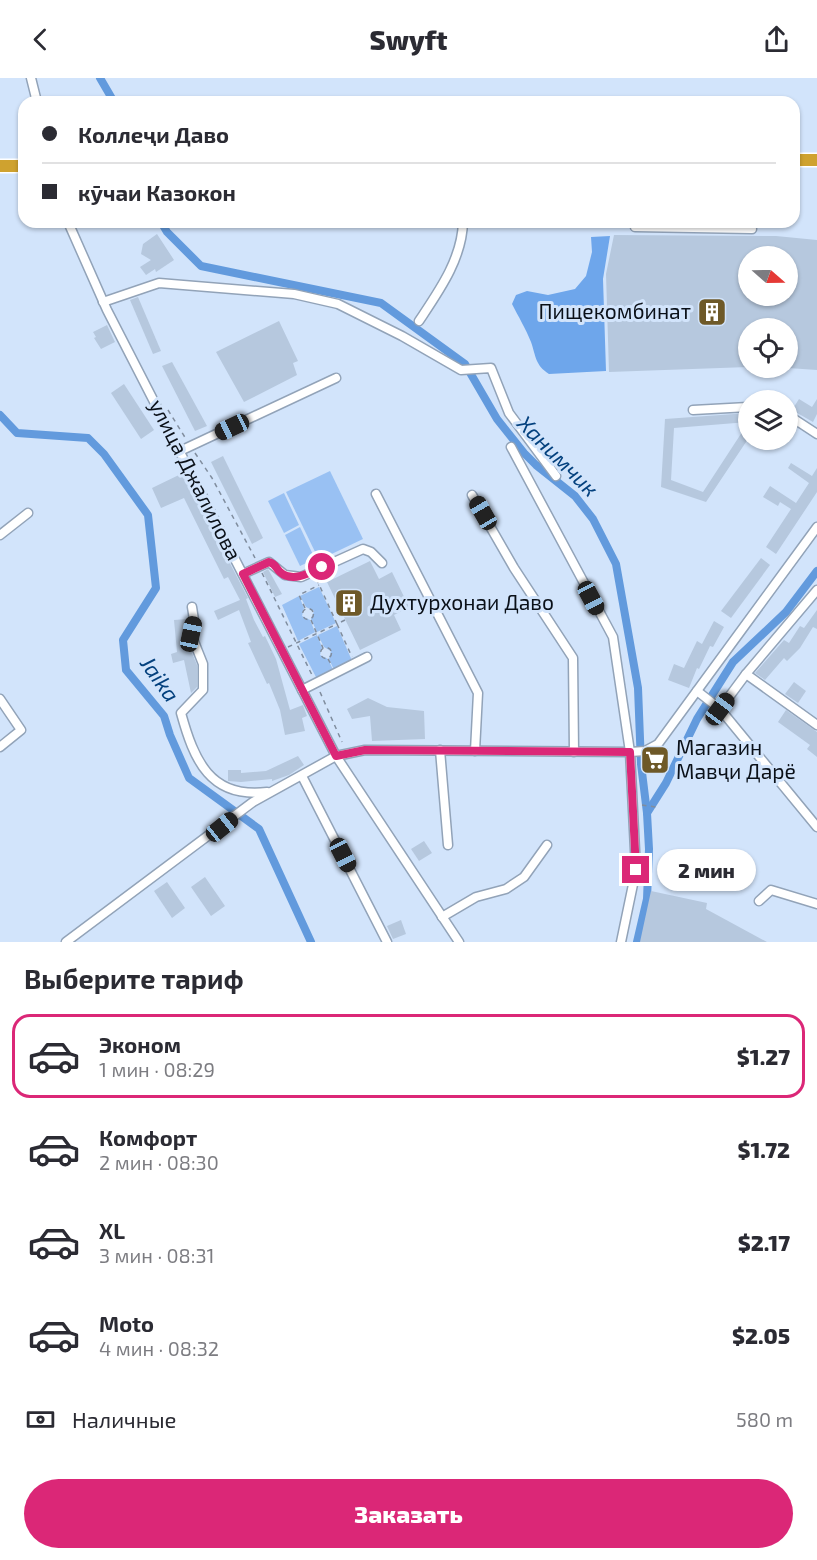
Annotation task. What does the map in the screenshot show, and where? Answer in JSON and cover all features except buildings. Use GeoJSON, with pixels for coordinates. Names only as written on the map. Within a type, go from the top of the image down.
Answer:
{"type":"FeatureCollection","features":[{"type":"Feature","properties":{"kind":"highway"},"geometry":{"type":"LineString","coordinates":[[800,160],[817,160]]}},
{"type":"Feature","properties":{"kind":"highway"},"geometry":{"type":"LineString","coordinates":[[0,166],[18,166]]}},
{"type":"Feature","properties":{"kind":"street"},"geometry":{"type":"LineString","coordinates":[[31,78],[36,96]]}},
{"type":"Feature","properties":{"kind":"street","name":"улица Джалилова"},"geometry":{"type":"LineString","coordinates":[[71,228],[103,302],[336,756],[459,942]]}},
{"type":"Feature","properties":{"kind":"street"},"geometry":{"type":"LineString","coordinates":[[419,321],[443,286],[460,247],[462,228]]}},
{"type":"Feature","properties":{"kind":"street"},"geometry":{"type":"LineString","coordinates":[[103,302],[159,283],[294,294],[338,304],[402,336],[461,370],[490,368],[509,413],[556,476]]}},
{"type":"Feature","properties":{"kind":"street"},"geometry":{"type":"LineString","coordinates":[[180,451],[336,378]]}},
{"type":"Feature","properties":{"kind":"street"},"geometry":{"type":"LineString","coordinates":[[693,410],[738,408]]}},
{"type":"Feature","properties":{"kind":"street"},"geometry":{"type":"LineString","coordinates":[[798,422],[817,434]]}},
{"type":"Feature","properties":{"kind":"street"},"geometry":{"type":"LineString","coordinates":[[511,447],[613,637],[638,752],[633,804],[636,870],[621,942]]}},
{"type":"Feature","properties":{"kind":"street"},"geometry":{"type":"LineString","coordinates":[[375,494],[478,693],[475,751]]}},
{"type":"Feature","properties":{"kind":"street"},"geometry":{"type":"LineString","coordinates":[[472,495],[514,568],[573,658],[574,752]]}},
{"type":"Feature","properties":{"kind":"street"},"geometry":{"type":"LineString","coordinates":[[0,535],[28,513]]}},
{"type":"Feature","properties":{"kind":"street"},"geometry":{"type":"LineString","coordinates":[[66,942],[253,802],[336,756],[365,750],[638,752],[658,744],[817,527]]}},
{"type":"Feature","properties":{"kind":"street"},"geometry":{"type":"LineString","coordinates":[[243,574],[272,562],[285,575],[301,577],[366,549],[382,563]]}},
{"type":"Feature","properties":{"kind":"street"},"geometry":{"type":"LineString","coordinates":[[720,709],[746,674],[817,590]]}},
{"type":"Feature","properties":{"kind":"street"},"geometry":{"type":"LineString","coordinates":[[192,607],[194,620],[191,634],[202,664],[203,690],[181,713],[200,765],[221,785],[229,788],[255,793],[274,791]]}},
{"type":"Feature","properties":{"kind":"street"},"geometry":{"type":"LineString","coordinates":[[302,690],[367,657]]}},
{"type":"Feature","properties":{"kind":"street"},"geometry":{"type":"LineString","coordinates":[[746,674],[817,725]]}},
{"type":"Feature","properties":{"kind":"street"},"geometry":{"type":"LineString","coordinates":[[697,691],[720,709],[817,827]]}},
{"type":"Feature","properties":{"kind":"street"},"geometry":{"type":"LineString","coordinates":[[0,699],[21,730],[0,747]]}},
{"type":"Feature","properties":{"kind":"street"},"geometry":{"type":"LineString","coordinates":[[440,750],[448,845]]}},
{"type":"Feature","properties":{"kind":"street"},"geometry":{"type":"LineString","coordinates":[[302,776],[387,942]]}},
{"type":"Feature","properties":{"kind":"street"},"geometry":{"type":"LineString","coordinates":[[442,916],[476,897],[506,889],[524,878],[547,845]]}},
{"type":"Feature","properties":{"kind":"street"},"geometry":{"type":"LineString","coordinates":[[759,901],[771,890],[817,904]]}},
{"type":"Feature","properties":{"kind":"path"},"geometry":{"type":"LineString","coordinates":[[164,403],[212,478],[259,567],[342,742]]}},
{"type":"Feature","properties":{"kind":"path"},"geometry":{"type":"LineString","coordinates":[[316,577],[355,663]]}},
{"type":"Feature","properties":{"kind":"path"},"geometry":{"type":"LineString","coordinates":[[310,619],[313,611],[306,608],[299,595],[320,585]]}},
{"type":"Feature","properties":{"kind":"path"},"geometry":{"type":"LineString","coordinates":[[306,608],[302,613],[310,619],[317,633],[323,648],[320,655],[322,658],[328,658]]}},
{"type":"Feature","properties":{"kind":"path"},"geometry":{"type":"LineString","coordinates":[[282,650],[345,620]]}},
{"type":"Feature","properties":{"kind":"path"},"geometry":{"type":"LineString","coordinates":[[323,648],[328,648],[331,652],[328,658]]}},
{"type":"Feature","properties":{"kind":"path"},"geometry":{"type":"LineString","coordinates":[[328,658],[331,664]]}},
{"type":"Feature","properties":{"kind":"path"},"geometry":{"type":"LineString","coordinates":[[633,804],[656,807]]}},
{"type":"Feature","properties":{"kind":"shaded area"},"geometry":{"type":"Polygon","coordinates":[[[610,236],[603,279],[606,371],[549,374],[538,364],[529,337],[512,304],[516,295],[527,291],[548,295],[575,289],[586,276],[592,252],[591,237],[610,236]]]}},
{"type":"Feature","properties":{"kind":"shaded area"},"geometry":{"type":"Polygon","coordinates":[[[330,471],[363,539],[319,560],[286,492],[330,471]]]}},
{"type":"Feature","properties":{"kind":"shaded area"},"geometry":{"type":"Polygon","coordinates":[[[284,493],[299,525],[284,533],[268,501],[284,493]]]}},
{"type":"Feature","properties":{"kind":"shaded area"},"geometry":{"type":"Polygon","coordinates":[[[300,527],[315,559],[300,566],[285,535],[300,527]]]}},
{"type":"Feature","properties":{"kind":"shaded area"},"geometry":{"type":"Polygon","coordinates":[[[319,587],[336,623],[317,632],[311,619],[314,611],[306,607],[300,596],[319,587]]]}},
{"type":"Feature","properties":{"kind":"shaded area"},"geometry":{"type":"Polygon","coordinates":[[[299,596],[304,608],[302,616],[310,620],[315,632],[298,641],[282,605],[299,596]]]}},
{"type":"Feature","properties":{"kind":"shaded area"},"geometry":{"type":"Polygon","coordinates":[[[337,626],[353,663],[335,672],[329,659],[331,651],[324,647],[318,635],[337,626]]]}},
{"type":"Feature","properties":{"kind":"shaded area"},"geometry":{"type":"Polygon","coordinates":[[[317,635],[322,647],[320,655],[328,659],[334,672],[318,681],[299,644],[317,635]]]}},
{"type":"Feature","properties":{"kind":"waterway","name":"Ханимчик"},"geometry":{"type":"LineString","coordinates":[[100,78],[110,96]]}},
{"type":"Feature","properties":{"kind":"waterway","name":"Ханимчик"},"geometry":{"type":"LineString","coordinates":[[165,228],[201,266],[381,303],[465,364],[497,419],[524,453],[575,496],[593,519],[616,564],[638,688],[641,764],[647,813]]}},
{"type":"Feature","properties":{"kind":"waterway","name":"Jaika"},"geometry":{"type":"LineString","coordinates":[[0,415],[17,433],[88,438],[104,454],[148,515],[156,588],[123,640],[126,670],[164,716],[189,778],[259,829],[311,942]]}},
{"type":"Feature","properties":{"kind":"waterway","name":"Ханимчик"},"geometry":{"type":"LineString","coordinates":[[637,942],[647,899],[649,849],[647,813],[666,783],[697,719],[733,662],[786,612],[817,571]]}},
{"type":"Feature","properties":{"kind":"place","name":"Пищекомбинат"},"geometry":{"type":"Point","coordinates":[712,312]}},
{"type":"Feature","properties":{"kind":"place","name":"Духтурхонаи Даво"},"geometry":{"type":"Point","coordinates":[349,603]}},
{"type":"Feature","properties":{"kind":"place","name":"Магазин Мавҷи Дарё"},"geometry":{"type":"Point","coordinates":[655,760]}},
{"type":"Feature","properties":{"kind":"route"},"geometry":{"type":"LineString","coordinates":[[322,567],[296,577],[285,575],[275,564],[269,562],[243,574],[336,756],[365,750],[630,752],[636,870]]}}]}
